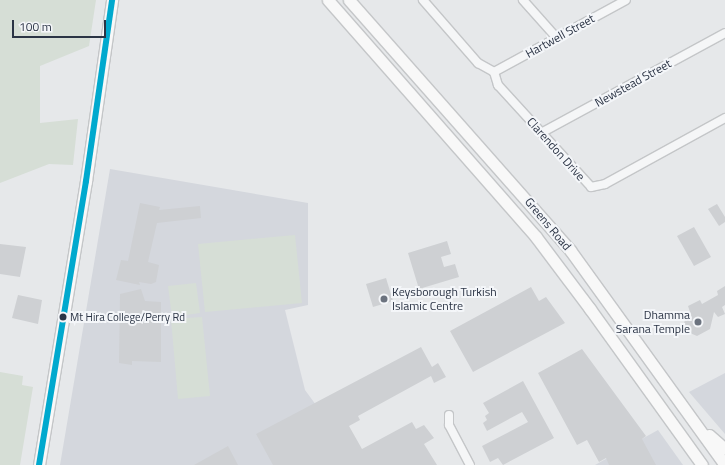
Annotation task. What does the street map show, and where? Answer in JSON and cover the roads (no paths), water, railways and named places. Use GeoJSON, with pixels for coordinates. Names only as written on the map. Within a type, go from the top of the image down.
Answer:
{"type":"FeatureCollection","features":[{"type":"Feature","properties":{"kind":"main road","name":"Greens Road"},"geometry":{"type":"LineString","coordinates":[[328,0],[490,185],[565,275],[702,465]]}},
{"type":"Feature","properties":{"kind":"main road","name":"Greens Road"},"geometry":{"type":"LineString","coordinates":[[349,0],[504,173],[570,250],[725,465]]}},
{"type":"Feature","properties":{"kind":"main road"},"geometry":{"type":"LineString","coordinates":[[40,465],[86,181],[111,2]]}},
{"type":"Feature","properties":{"kind":"main road"},"geometry":{"type":"LineString","coordinates":[[490,185],[495,175],[504,173]]}},
{"type":"Feature","properties":{"kind":"main road"},"geometry":{"type":"LineString","coordinates":[[695,422],[725,449]]}},
{"type":"Feature","properties":{"kind":"street"},"geometry":{"type":"LineString","coordinates":[[423,0],[478,63],[494,72]]}},
{"type":"Feature","properties":{"kind":"street"},"geometry":{"type":"LineString","coordinates":[[523,0],[556,37]]}},
{"type":"Feature","properties":{"kind":"street","name":"Hartwell Street"},"geometry":{"type":"LineString","coordinates":[[494,72],[626,0]]}},
{"type":"Feature","properties":{"kind":"street","name":"Newstead Street"},"geometry":{"type":"LineString","coordinates":[[541,133],[725,32]]}},
{"type":"Feature","properties":{"kind":"street","name":"Clarendon Drive"},"geometry":{"type":"LineString","coordinates":[[494,72],[498,85],[587,184],[595,187],[725,118]]}},
{"type":"Feature","properties":{"kind":"street"},"geometry":{"type":"LineString","coordinates":[[449,415],[449,426],[470,465]]}},
{"type":"Feature","properties":{"kind":"place","name":"Keysborough Turkish Islamic Centre"},"geometry":{"type":"Point","coordinates":[384,299]}},
{"type":"Feature","properties":{"kind":"place","name":"Mt Hira College/Perry Rd"},"geometry":{"type":"Point","coordinates":[63,317]}},
{"type":"Feature","properties":{"kind":"place","name":"Dhamma Sarana Temple"},"geometry":{"type":"Point","coordinates":[698,322]}}]}
